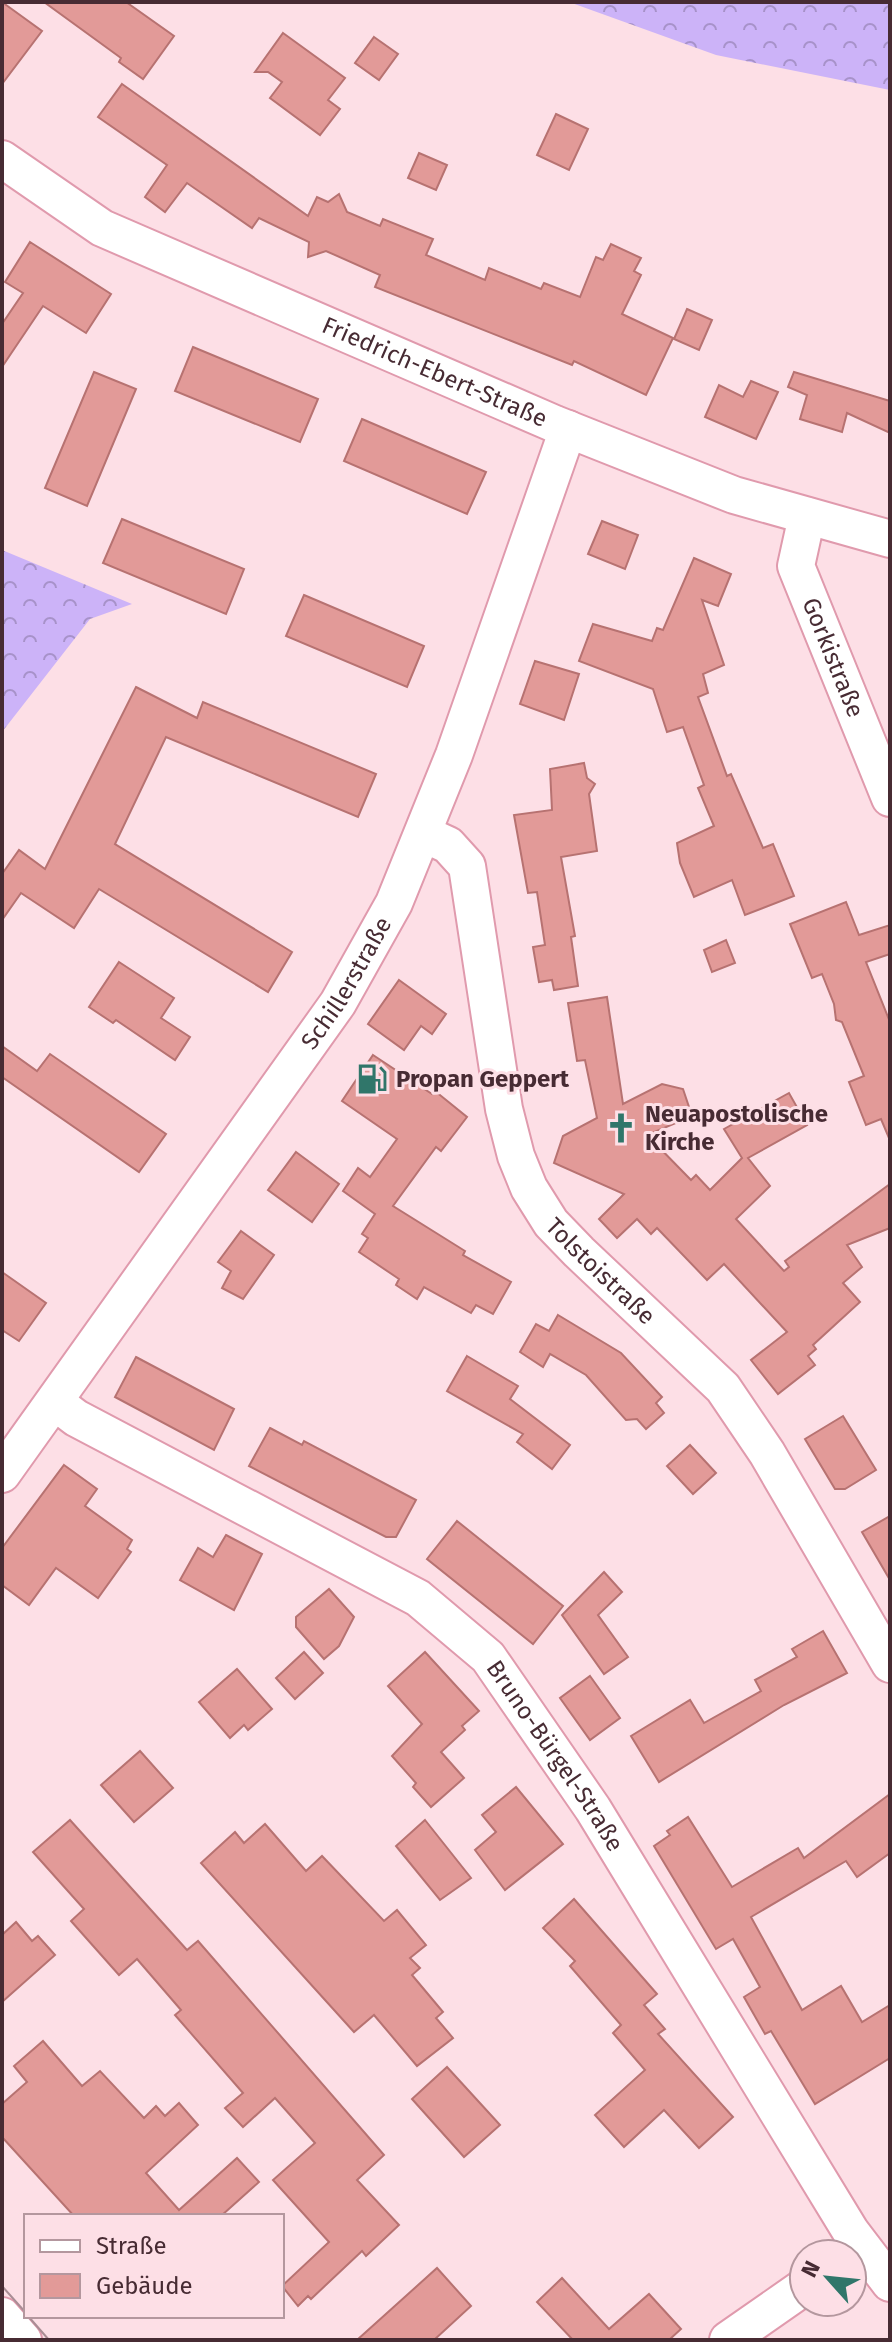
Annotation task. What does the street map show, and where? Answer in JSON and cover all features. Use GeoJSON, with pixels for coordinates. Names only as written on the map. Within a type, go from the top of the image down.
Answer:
{"type":"FeatureCollection","features":[{"type":"Feature","properties":{"kind":"street","name":"Friedrich-Ebert-Straße"},"geometry":{"type":"LineString","coordinates":[[2,159],[102,228],[568,429],[734,495],[890,539]]}},
{"type":"Feature","properties":{"kind":"street","name":"Schillerstraße"},"geometry":{"type":"LineString","coordinates":[[2,1474],[338,1003],[394,903],[424,834],[568,429]]}},
{"type":"Feature","properties":{"kind":"street","name":"Gorkistraße"},"geometry":{"type":"LineString","coordinates":[[807,516],[796,566],[890,798]]}},
{"type":"Feature","properties":{"kind":"street","name":"Tolstoistraße"},"geometry":{"type":"LineString","coordinates":[[424,834],[448,845],[467,866],[504,1109],[516,1156],[529,1188],[551,1223],[579,1252],[723,1388],[767,1453],[890,1664]]}},
{"type":"Feature","properties":{"kind":"street","name":"Bruno-Bürgel-Straße"},"geometry":{"type":"LineString","coordinates":[[55,1402],[76,1418],[418,1598],[488,1657],[593,1809],[848,2238]]}},
{"type":"Feature","properties":{"kind":"street","name":"Bruno-Bürgel-Straße"},"geometry":{"type":"LineString","coordinates":[[868,2262],[890,2283]]}},
{"type":"Feature","properties":{"kind":"street"},"geometry":{"type":"LineString","coordinates":[[728,2340],[788,2298]]}},
{"type":"Feature","properties":{"kind":"street"},"geometry":{"type":"LineString","coordinates":[[2,2316],[23,2340]]}},
{"type":"Feature","properties":{"kind":"green space"},"geometry":{"type":"Polygon","coordinates":[[[569,2],[890,2],[890,90],[716,55],[569,2]]]}},
{"type":"Feature","properties":{"kind":"green space"},"geometry":{"type":"Polygon","coordinates":[[[2,550],[132,604],[90,619],[2,732],[2,550]]]}},
{"type":"Feature","properties":{"kind":"building"},"geometry":{"type":"Polygon","coordinates":[[[2,2],[42,31],[2,84],[2,2]]]}},
{"type":"Feature","properties":{"kind":"building"},"geometry":{"type":"Polygon","coordinates":[[[44,2],[126,2],[174,36],[143,79],[119,62],[121,58],[44,2]]]}},
{"type":"Feature","properties":{"kind":"building"},"geometry":{"type":"Polygon","coordinates":[[[283,33],[345,78],[328,100],[340,109],[320,135],[270,98],[282,82],[268,72],[255,72],[283,33]]]}},
{"type":"Feature","properties":{"kind":"building"},"geometry":{"type":"Polygon","coordinates":[[[374,37],[398,54],[379,80],[355,63],[374,37]]]}},
{"type":"Feature","properties":{"kind":"building"},"geometry":{"type":"Polygon","coordinates":[[[122,84],[308,216],[317,197],[328,202],[339,194],[347,212],[380,226],[383,219],[433,239],[426,255],[485,280],[489,268],[541,289],[544,283],[580,297],[596,257],[603,260],[611,244],[641,258],[634,271],[641,275],[622,314],[673,338],[646,395],[574,361],[572,365],[375,287],[380,275],[326,251],[308,257],[309,242],[259,218],[252,228],[187,183],[165,212],[145,197],[167,165],[98,117],[122,84]]]}},
{"type":"Feature","properties":{"kind":"building"},"geometry":{"type":"Polygon","coordinates":[[[556,114],[588,129],[569,170],[537,155],[556,114]]]}},
{"type":"Feature","properties":{"kind":"building"},"geometry":{"type":"Polygon","coordinates":[[[419,153],[447,165],[436,190],[408,178],[419,153]]]}},
{"type":"Feature","properties":{"kind":"building"},"geometry":{"type":"Polygon","coordinates":[[[30,242],[111,294],[86,333],[43,306],[2,367],[2,324],[23,293],[5,282],[30,242]]]}},
{"type":"Feature","properties":{"kind":"building"},"geometry":{"type":"Polygon","coordinates":[[[687,309],[712,320],[699,350],[674,339],[687,309]]]}},
{"type":"Feature","properties":{"kind":"building"},"geometry":{"type":"Polygon","coordinates":[[[193,347],[318,399],[300,442],[175,391],[193,347]]]}},
{"type":"Feature","properties":{"kind":"building"},"geometry":{"type":"Polygon","coordinates":[[[94,372],[136,389],[87,506],[45,488],[94,372]]]}},
{"type":"Feature","properties":{"kind":"building"},"geometry":{"type":"Polygon","coordinates":[[[794,372],[890,401],[890,433],[847,413],[842,432],[800,419],[807,395],[788,387],[794,372]]]}},
{"type":"Feature","properties":{"kind":"building"},"geometry":{"type":"Polygon","coordinates":[[[751,381],[778,392],[756,439],[705,417],[719,385],[743,397],[751,381]]]}},
{"type":"Feature","properties":{"kind":"building"},"geometry":{"type":"Polygon","coordinates":[[[362,419],[486,472],[467,514],[344,461],[362,419]]]}},
{"type":"Feature","properties":{"kind":"building"},"geometry":{"type":"Polygon","coordinates":[[[122,519],[244,569],[226,614],[103,563],[122,519]]]}},
{"type":"Feature","properties":{"kind":"building"},"geometry":{"type":"Polygon","coordinates":[[[602,521],[638,535],[625,569],[588,554],[602,521]]]}},
{"type":"Feature","properties":{"kind":"building"},"geometry":{"type":"Polygon","coordinates":[[[694,558],[731,574],[718,606],[702,600],[724,665],[703,674],[708,693],[698,697],[727,776],[731,774],[763,848],[773,844],[794,896],[745,915],[732,880],[694,897],[680,863],[677,843],[714,826],[698,788],[704,785],[683,727],[667,732],[653,689],[579,661],[593,624],[652,641],[657,628],[663,630],[694,558]]]}},
{"type":"Feature","properties":{"kind":"building"},"geometry":{"type":"Polygon","coordinates":[[[304,595],[424,646],[407,687],[286,636],[304,595]]]}},
{"type":"Feature","properties":{"kind":"building"},"geometry":{"type":"Polygon","coordinates":[[[535,661],[579,674],[564,720],[520,704],[535,661]]]}},
{"type":"Feature","properties":{"kind":"building"},"geometry":{"type":"Polygon","coordinates":[[[136,687],[197,718],[203,702],[376,774],[358,817],[166,737],[115,844],[292,952],[268,992],[99,889],[74,928],[21,893],[2,920],[2,874],[19,850],[45,869],[136,687]]]}},
{"type":"Feature","properties":{"kind":"building"},"geometry":{"type":"Polygon","coordinates":[[[584,763],[587,778],[595,784],[589,794],[597,851],[561,857],[575,936],[571,937],[578,986],[554,990],[552,980],[539,982],[533,947],[545,945],[537,892],[528,893],[514,815],[552,810],[550,769],[584,763]]]}},
{"type":"Feature","properties":{"kind":"building"},"geometry":{"type":"Polygon","coordinates":[[[846,902],[859,935],[890,925],[890,954],[866,962],[890,1022],[889,1138],[881,1119],[866,1125],[849,1082],[864,1076],[842,1022],[836,1020],[834,1004],[822,974],[812,978],[790,924],[846,902]]]}},
{"type":"Feature","properties":{"kind":"building"},"geometry":{"type":"Polygon","coordinates":[[[726,940],[735,963],[712,972],[704,950],[726,940]]]}},
{"type":"Feature","properties":{"kind":"building"},"geometry":{"type":"Polygon","coordinates":[[[119,962],[174,998],[161,1018],[190,1037],[175,1060],[116,1020],[113,1023],[89,1007],[119,962]]]}},
{"type":"Feature","properties":{"kind":"building"},"geometry":{"type":"Polygon","coordinates":[[[399,980],[446,1014],[432,1034],[421,1026],[404,1050],[368,1024],[399,980]]]}},
{"type":"Feature","properties":{"kind":"building"},"geometry":{"type":"Polygon","coordinates":[[[607,997],[623,1104],[662,1084],[683,1089],[689,1107],[683,1120],[647,1135],[691,1180],[696,1175],[710,1190],[742,1158],[724,1129],[789,1093],[807,1125],[748,1158],[770,1186],[736,1219],[784,1271],[789,1267],[785,1261],[890,1184],[890,1228],[847,1245],[862,1267],[843,1283],[860,1302],[813,1345],[816,1349],[808,1356],[815,1365],[778,1394],[751,1360],[787,1332],[724,1264],[707,1280],[657,1228],[651,1234],[637,1219],[617,1238],[599,1219],[624,1194],[554,1163],[563,1136],[597,1118],[585,1060],[577,1061],[568,1003],[607,997]]]}},
{"type":"Feature","properties":{"kind":"building"},"geometry":{"type":"Polygon","coordinates":[[[2,1046],[37,1071],[50,1054],[166,1134],[139,1172],[2,1077],[2,1046]]]}},
{"type":"Feature","properties":{"kind":"building"},"geometry":{"type":"Polygon","coordinates":[[[373,1055],[432,1094],[435,1091],[467,1117],[441,1151],[436,1147],[393,1206],[465,1251],[463,1255],[511,1282],[493,1314],[476,1305],[471,1313],[424,1287],[417,1299],[396,1285],[399,1279],[359,1252],[368,1238],[362,1234],[375,1214],[343,1191],[358,1168],[370,1177],[397,1139],[342,1101],[373,1055]]]}},
{"type":"Feature","properties":{"kind":"building"},"geometry":{"type":"Polygon","coordinates":[[[296,1152],[339,1184],[312,1222],[268,1190],[296,1152]]]}},
{"type":"Feature","properties":{"kind":"building"},"geometry":{"type":"Polygon","coordinates":[[[241,1231],[274,1255],[243,1299],[222,1288],[231,1271],[218,1262],[241,1231]]]}},
{"type":"Feature","properties":{"kind":"building"},"geometry":{"type":"Polygon","coordinates":[[[2,1272],[46,1303],[19,1341],[2,1330],[2,1272]]]}},
{"type":"Feature","properties":{"kind":"building"},"geometry":{"type":"Polygon","coordinates":[[[558,1315],[621,1353],[662,1397],[656,1403],[664,1413],[646,1429],[637,1419],[626,1420],[586,1375],[550,1354],[543,1367],[520,1352],[536,1324],[549,1331],[558,1315]]]}},
{"type":"Feature","properties":{"kind":"building"},"geometry":{"type":"Polygon","coordinates":[[[467,1356],[518,1386],[510,1399],[570,1445],[552,1469],[517,1442],[523,1434],[447,1391],[467,1356]]]}},
{"type":"Feature","properties":{"kind":"building"},"geometry":{"type":"Polygon","coordinates":[[[136,1357],[234,1409],[214,1450],[115,1397],[136,1357]]]}},
{"type":"Feature","properties":{"kind":"building"},"geometry":{"type":"Polygon","coordinates":[[[843,1416],[876,1470],[845,1489],[835,1489],[805,1439],[843,1416]]]}},
{"type":"Feature","properties":{"kind":"building"},"geometry":{"type":"Polygon","coordinates":[[[270,1428],[302,1445],[304,1441],[416,1500],[396,1537],[386,1537],[249,1466],[270,1428]]]}},
{"type":"Feature","properties":{"kind":"building"},"geometry":{"type":"Polygon","coordinates":[[[690,1445],[716,1473],[693,1494],[667,1466],[690,1445]]]}},
{"type":"Feature","properties":{"kind":"building"},"geometry":{"type":"Polygon","coordinates":[[[64,1465],[97,1489],[85,1506],[132,1540],[127,1549],[131,1552],[98,1598],[56,1568],[29,1605],[2,1585],[2,1548],[64,1465]]]}},
{"type":"Feature","properties":{"kind":"building"},"geometry":{"type":"Polygon","coordinates":[[[890,1516],[890,1580],[862,1532],[890,1516]]]}},
{"type":"Feature","properties":{"kind":"building"},"geometry":{"type":"Polygon","coordinates":[[[457,1521],[563,1606],[533,1644],[427,1559],[457,1521]]]}},
{"type":"Feature","properties":{"kind":"building"},"geometry":{"type":"Polygon","coordinates":[[[226,1535],[262,1554],[234,1610],[180,1580],[198,1548],[213,1557],[226,1535]]]}},
{"type":"Feature","properties":{"kind":"building"},"geometry":{"type":"Polygon","coordinates":[[[604,1572],[622,1592],[598,1615],[628,1657],[604,1674],[562,1615],[604,1572]]]}},
{"type":"Feature","properties":{"kind":"building"},"geometry":{"type":"Polygon","coordinates":[[[329,1589],[354,1617],[339,1646],[324,1659],[296,1627],[296,1617],[329,1589]]]}},
{"type":"Feature","properties":{"kind":"building"},"geometry":{"type":"Polygon","coordinates":[[[823,1631],[847,1673],[784,1705],[659,1782],[631,1736],[690,1700],[704,1723],[761,1691],[755,1680],[797,1657],[792,1649],[823,1631]]]}},
{"type":"Feature","properties":{"kind":"building"},"geometry":{"type":"Polygon","coordinates":[[[304,1652],[323,1673],[295,1699],[276,1678],[304,1652]]]}},
{"type":"Feature","properties":{"kind":"building"},"geometry":{"type":"Polygon","coordinates":[[[425,1652],[479,1711],[462,1726],[465,1730],[441,1752],[464,1778],[431,1807],[413,1787],[416,1783],[392,1756],[422,1724],[388,1686],[425,1652]]]}},
{"type":"Feature","properties":{"kind":"building"},"geometry":{"type":"Polygon","coordinates":[[[237,1669],[272,1709],[248,1730],[244,1725],[230,1738],[199,1702],[237,1669]]]}},
{"type":"Feature","properties":{"kind":"building"},"geometry":{"type":"Polygon","coordinates":[[[590,1676],[620,1718],[590,1740],[560,1698],[590,1676]]]}},
{"type":"Feature","properties":{"kind":"building"},"geometry":{"type":"Polygon","coordinates":[[[140,1751],[173,1788],[134,1822],[101,1785],[140,1751]]]}},
{"type":"Feature","properties":{"kind":"building"},"geometry":{"type":"Polygon","coordinates":[[[516,1787],[563,1844],[505,1890],[475,1850],[496,1832],[482,1815],[516,1787]]]}},
{"type":"Feature","properties":{"kind":"building"},"geometry":{"type":"Polygon","coordinates":[[[890,1794],[890,1853],[857,1877],[846,1861],[751,1917],[802,2010],[841,1986],[862,2022],[890,2005],[890,2058],[815,2104],[771,2031],[765,2034],[744,1997],[760,1987],[733,1939],[716,1949],[654,1846],[670,1835],[667,1831],[688,1817],[732,1887],[798,1848],[804,1858],[890,1794]]]}},
{"type":"Feature","properties":{"kind":"building"},"geometry":{"type":"Polygon","coordinates":[[[70,1820],[187,1950],[198,1941],[384,2155],[357,2180],[399,2225],[366,2256],[362,2251],[311,2299],[308,2296],[298,2306],[284,2284],[329,2242],[273,2180],[315,2143],[275,2098],[243,2127],[225,2108],[243,2093],[175,2015],[181,2010],[137,1959],[119,1975],[71,1921],[84,1909],[33,1852],[70,1820]]]}},
{"type":"Feature","properties":{"kind":"building"},"geometry":{"type":"Polygon","coordinates":[[[425,1820],[471,1878],[440,1900],[396,1846],[425,1820]]]}},
{"type":"Feature","properties":{"kind":"building"},"geometry":{"type":"Polygon","coordinates":[[[265,1824],[306,1871],[322,1856],[384,1921],[397,1910],[426,1945],[410,1958],[420,1968],[412,1975],[443,2012],[436,2018],[453,2038],[417,2066],[374,2015],[354,2032],[201,1863],[235,1832],[244,1843],[265,1824]]]}},
{"type":"Feature","properties":{"kind":"building"},"geometry":{"type":"Polygon","coordinates":[[[574,1899],[657,1994],[644,2005],[665,2029],[658,2034],[733,2117],[699,2148],[664,2110],[624,2147],[595,2115],[645,2070],[613,2033],[621,2025],[570,1966],[575,1961],[543,1928],[574,1899]]]}},
{"type":"Feature","properties":{"kind":"building"},"geometry":{"type":"Polygon","coordinates":[[[16,1922],[32,1941],[38,1936],[55,1955],[2,2002],[2,1935],[16,1922]]]}},
{"type":"Feature","properties":{"kind":"building"},"geometry":{"type":"Polygon","coordinates":[[[43,2041],[82,2086],[100,2071],[144,2118],[156,2106],[165,2116],[179,2103],[198,2125],[146,2173],[179,2210],[237,2158],[259,2182],[223,2214],[72,2214],[2,2137],[2,2104],[27,2082],[14,2066],[43,2041]]]}},
{"type":"Feature","properties":{"kind":"building"},"geometry":{"type":"Polygon","coordinates":[[[447,2067],[500,2125],[464,2157],[412,2099],[447,2067]]]}},
{"type":"Feature","properties":{"kind":"building"},"geometry":{"type":"Polygon","coordinates":[[[437,2268],[471,2306],[434,2340],[357,2340],[437,2268]]]}},
{"type":"Feature","properties":{"kind":"building"},"geometry":{"type":"Polygon","coordinates":[[[562,2278],[609,2329],[649,2294],[681,2329],[669,2340],[573,2340],[537,2302],[562,2278]]]}},
{"type":"Feature","properties":{"kind":"tram line"},"geometry":{"type":"LineString","coordinates":[[2,2286],[24,2311]]}},
{"type":"Feature","properties":{"kind":"tram line"},"geometry":{"type":"LineString","coordinates":[[30,2318],[49,2340]]}},
{"type":"Feature","properties":{"kind":"place","name":"Propan Geppert"},"geometry":{"type":"Point","coordinates":[372,1079]}},
{"type":"Feature","properties":{"kind":"place","name":"Neuapostolische Kirche"},"geometry":{"type":"Point","coordinates":[621,1128]}}]}
